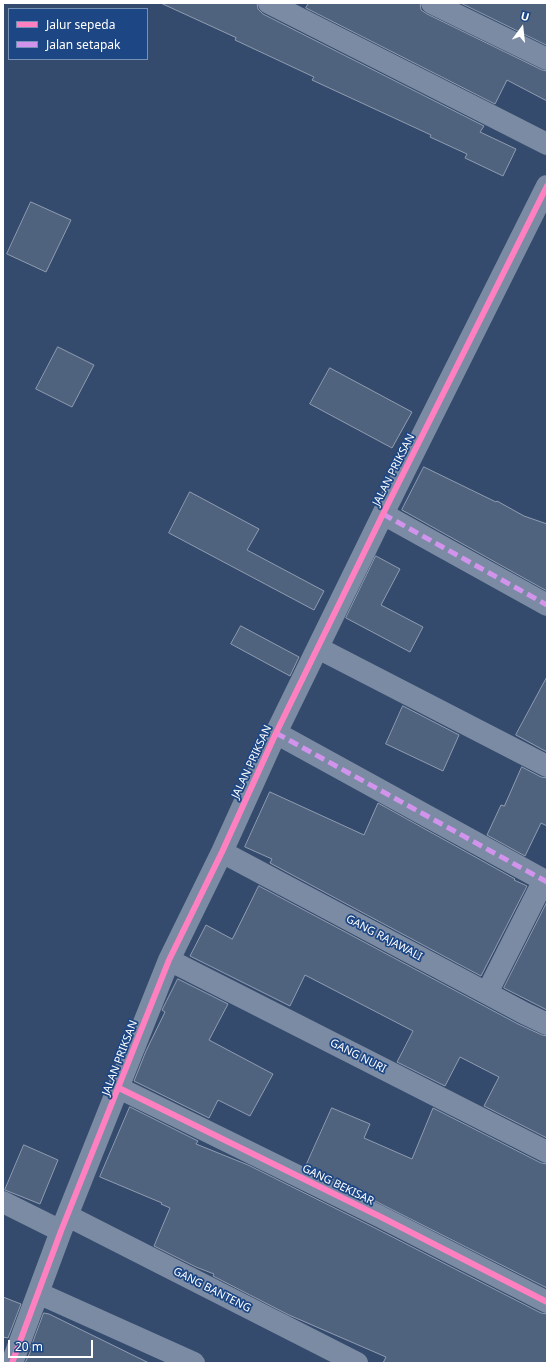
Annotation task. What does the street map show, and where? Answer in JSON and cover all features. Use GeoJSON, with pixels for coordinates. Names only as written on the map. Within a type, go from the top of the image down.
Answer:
{"type":"FeatureCollection","features":[{"type":"Feature","properties":{"kind":"street"},"geometry":{"type":"LineString","coordinates":[[269,3],[295,9],[547,144]]}},
{"type":"Feature","properties":{"kind":"street"},"geometry":{"type":"LineString","coordinates":[[432,3],[547,59]]}},
{"type":"Feature","properties":{"kind":"street","name":"JALAN PRIKSAN"},"geometry":{"type":"LineString","coordinates":[[12,1363],[64,1223],[169,960],[222,852],[276,733],[383,514],[547,186]]}},
{"type":"Feature","properties":{"kind":"street"},"geometry":{"type":"LineString","coordinates":[[383,514],[547,605]]}},
{"type":"Feature","properties":{"kind":"street"},"geometry":{"type":"LineString","coordinates":[[318,648],[547,766]]}},
{"type":"Feature","properties":{"kind":"street"},"geometry":{"type":"LineString","coordinates":[[276,733],[545,881],[487,993]]}},
{"type":"Feature","properties":{"kind":"street","name":"GANG RAJAWALI"},"geometry":{"type":"LineString","coordinates":[[222,852],[547,1024]]}},
{"type":"Feature","properties":{"kind":"street","name":"GANG NURI"},"geometry":{"type":"LineString","coordinates":[[169,960],[547,1152]]}},
{"type":"Feature","properties":{"kind":"street","name":"GANG BEKISAR"},"geometry":{"type":"LineString","coordinates":[[119,1088],[367,1210],[547,1302]]}},
{"type":"Feature","properties":{"kind":"street","name":"GANG BANTENG"},"geometry":{"type":"LineString","coordinates":[[3,1202],[64,1223],[357,1363]]}},
{"type":"Feature","properties":{"kind":"street"},"geometry":{"type":"LineString","coordinates":[[38,1292],[194,1363]]}},
{"type":"Feature","properties":{"kind":"building"},"geometry":{"type":"Polygon","coordinates":[[[161,3],[257,3],[258,9],[263,14],[484,126],[480,132],[516,149],[503,176],[465,158],[467,154],[430,137],[431,135],[312,80],[314,77],[161,3]]]}},
{"type":"Feature","properties":{"kind":"building"},"geometry":{"type":"Polygon","coordinates":[[[309,3],[420,3],[421,10],[427,14],[542,70],[547,71],[547,101],[507,80],[495,104],[306,8],[309,3]]]}},
{"type":"Feature","properties":{"kind":"building"},"geometry":{"type":"Polygon","coordinates":[[[461,3],[547,3],[547,45],[461,3]]]}},
{"type":"Feature","properties":{"kind":"building"},"geometry":{"type":"Polygon","coordinates":[[[31,202],[71,220],[46,272],[7,254],[31,202]]]}},
{"type":"Feature","properties":{"kind":"building"},"geometry":{"type":"Polygon","coordinates":[[[58,347],[94,365],[72,407],[36,389],[58,347]]]}},
{"type":"Feature","properties":{"kind":"building"},"geometry":{"type":"Polygon","coordinates":[[[330,368],[412,412],[392,448],[310,404],[330,368]]]}},
{"type":"Feature","properties":{"kind":"building"},"geometry":{"type":"Polygon","coordinates":[[[424,467],[496,502],[497,501],[524,516],[547,524],[547,591],[402,510],[424,467]]]}},
{"type":"Feature","properties":{"kind":"building"},"geometry":{"type":"Polygon","coordinates":[[[190,492],[259,529],[247,550],[324,591],[314,610],[169,533],[190,492]]]}},
{"type":"Feature","properties":{"kind":"building"},"geometry":{"type":"Polygon","coordinates":[[[376,556],[400,569],[381,605],[423,627],[410,652],[346,618],[376,556]]]}},
{"type":"Feature","properties":{"kind":"building"},"geometry":{"type":"Polygon","coordinates":[[[241,626],[299,657],[290,676],[231,644],[241,626]]]}},
{"type":"Feature","properties":{"kind":"building"},"geometry":{"type":"Polygon","coordinates":[[[547,677],[547,752],[516,735],[547,677]]]}},
{"type":"Feature","properties":{"kind":"building"},"geometry":{"type":"Polygon","coordinates":[[[403,706],[459,735],[443,771],[386,744],[403,706]]]}},
{"type":"Feature","properties":{"kind":"building"},"geometry":{"type":"Polygon","coordinates":[[[522,767],[541,777],[547,778],[547,826],[541,823],[525,856],[487,835],[501,805],[504,806],[522,767]]]}},
{"type":"Feature","properties":{"kind":"building"},"geometry":{"type":"Polygon","coordinates":[[[270,792],[364,835],[378,803],[527,886],[481,976],[270,863],[272,859],[245,847],[270,792]]]}},
{"type":"Feature","properties":{"kind":"building"},"geometry":{"type":"Polygon","coordinates":[[[259,886],[518,1024],[547,1036],[547,1138],[484,1106],[499,1077],[460,1057],[445,1086],[397,1062],[413,1031],[305,975],[290,1006],[190,956],[206,925],[232,939],[259,886]]]}},
{"type":"Feature","properties":{"kind":"building"},"geometry":{"type":"Polygon","coordinates":[[[547,902],[547,1010],[504,988],[547,902]]]}},
{"type":"Feature","properties":{"kind":"building"},"geometry":{"type":"Polygon","coordinates":[[[178,979],[228,1004],[209,1040],[273,1074],[250,1116],[218,1100],[209,1118],[134,1081],[146,1051],[165,1012],[162,1010],[178,979]]]}},
{"type":"Feature","properties":{"kind":"building"},"geometry":{"type":"Polygon","coordinates":[[[130,1107],[198,1141],[196,1144],[248,1165],[541,1313],[547,1314],[547,1363],[383,1363],[386,1357],[289,1315],[213,1276],[214,1274],[196,1267],[154,1246],[170,1208],[161,1204],[162,1203],[100,1177],[130,1107]]]}},
{"type":"Feature","properties":{"kind":"building"},"geometry":{"type":"Polygon","coordinates":[[[332,1108],[370,1124],[364,1138],[412,1159],[433,1108],[541,1163],[547,1164],[547,1288],[306,1166],[332,1108]]]}},
{"type":"Feature","properties":{"kind":"building"},"geometry":{"type":"Polygon","coordinates":[[[24,1145],[58,1160],[40,1204],[5,1190],[24,1145]]]}},
{"type":"Feature","properties":{"kind":"building"},"geometry":{"type":"Polygon","coordinates":[[[3,1297],[21,1304],[8,1338],[3,1337],[3,1297]]]}},
{"type":"Feature","properties":{"kind":"building"},"geometry":{"type":"Polygon","coordinates":[[[44,1313],[49,1314],[149,1363],[25,1363],[32,1348],[44,1313]]]}},
{"type":"Feature","properties":{"kind":"marked path"},"geometry":{"type":"LineString","coordinates":[[383,514],[547,605]]}},
{"type":"Feature","properties":{"kind":"marked path"},"geometry":{"type":"LineString","coordinates":[[276,733],[547,882]]}},
{"type":"Feature","properties":{"kind":"cycle path"},"geometry":{"type":"LineString","coordinates":[[12,1363],[61,1231],[169,960],[222,852],[276,733],[383,514],[547,186]]}},
{"type":"Feature","properties":{"kind":"cycle path"},"geometry":{"type":"LineString","coordinates":[[119,1088],[381,1217],[547,1302]]}}]}
